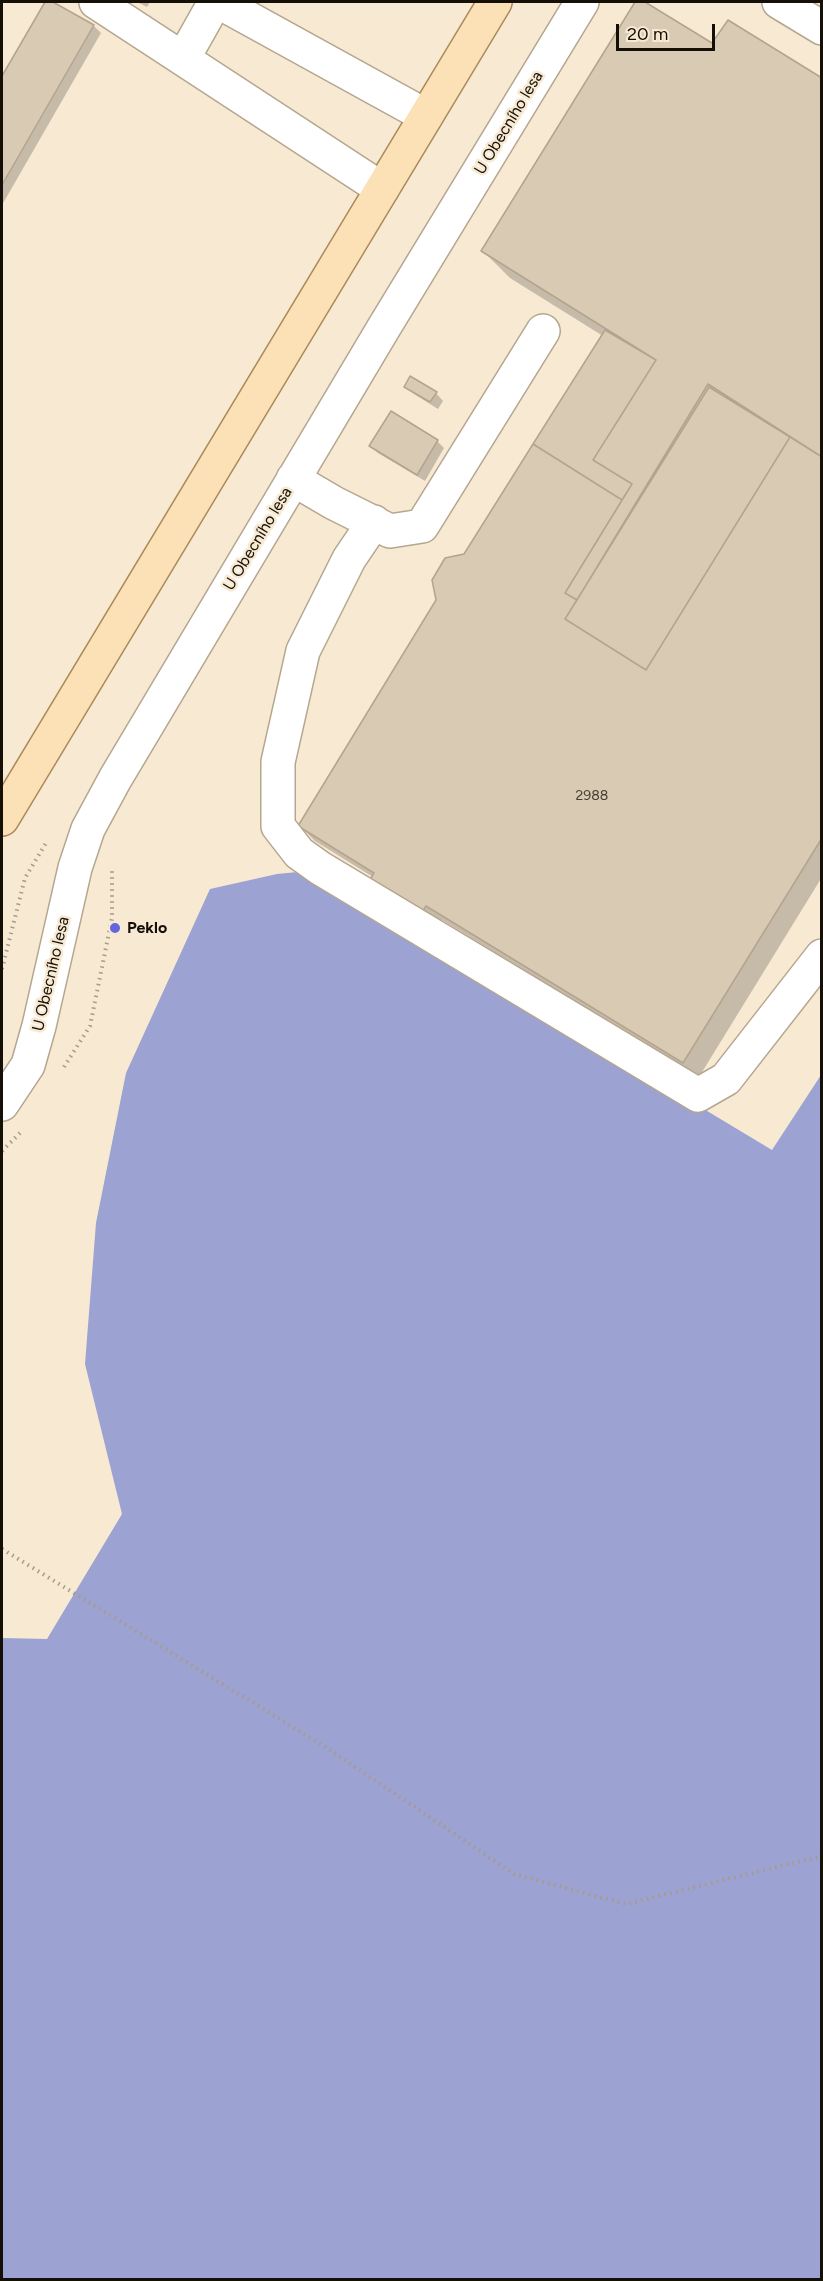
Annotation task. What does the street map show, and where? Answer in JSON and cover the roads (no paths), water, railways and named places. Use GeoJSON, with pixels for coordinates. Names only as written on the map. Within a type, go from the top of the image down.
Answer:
{"type":"FeatureCollection","features":[{"type":"Feature","properties":{"kind":"main road"},"geometry":{"type":"LineString","coordinates":[[2,819],[495,2]]}},
{"type":"Feature","properties":{"kind":"street"},"geometry":{"type":"LineString","coordinates":[[96,2],[184,57],[382,189]]}},
{"type":"Feature","properties":{"kind":"street"},"geometry":{"type":"LineString","coordinates":[[184,57],[217,2],[426,116]]}},
{"type":"Feature","properties":{"kind":"street","name":"U Obecního lesa"},"geometry":{"type":"LineString","coordinates":[[2,1104],[28,1065],[75,868],[88,829],[115,778],[293,479],[582,2]]}},
{"type":"Feature","properties":{"kind":"street"},"geometry":{"type":"LineString","coordinates":[[778,2],[822,28]]}},
{"type":"Feature","properties":{"kind":"street"},"geometry":{"type":"LineString","coordinates":[[293,479],[390,531],[422,526],[543,331]]}},
{"type":"Feature","properties":{"kind":"street"},"geometry":{"type":"LineString","coordinates":[[374,522],[349,560],[303,651],[278,762],[278,826],[299,853],[320,868],[698,1095],[726,1079],[822,956]]}},
{"type":"Feature","properties":{"kind":"place","name":"Peklo"},"geometry":{"type":"Point","coordinates":[115,928]}}]}
